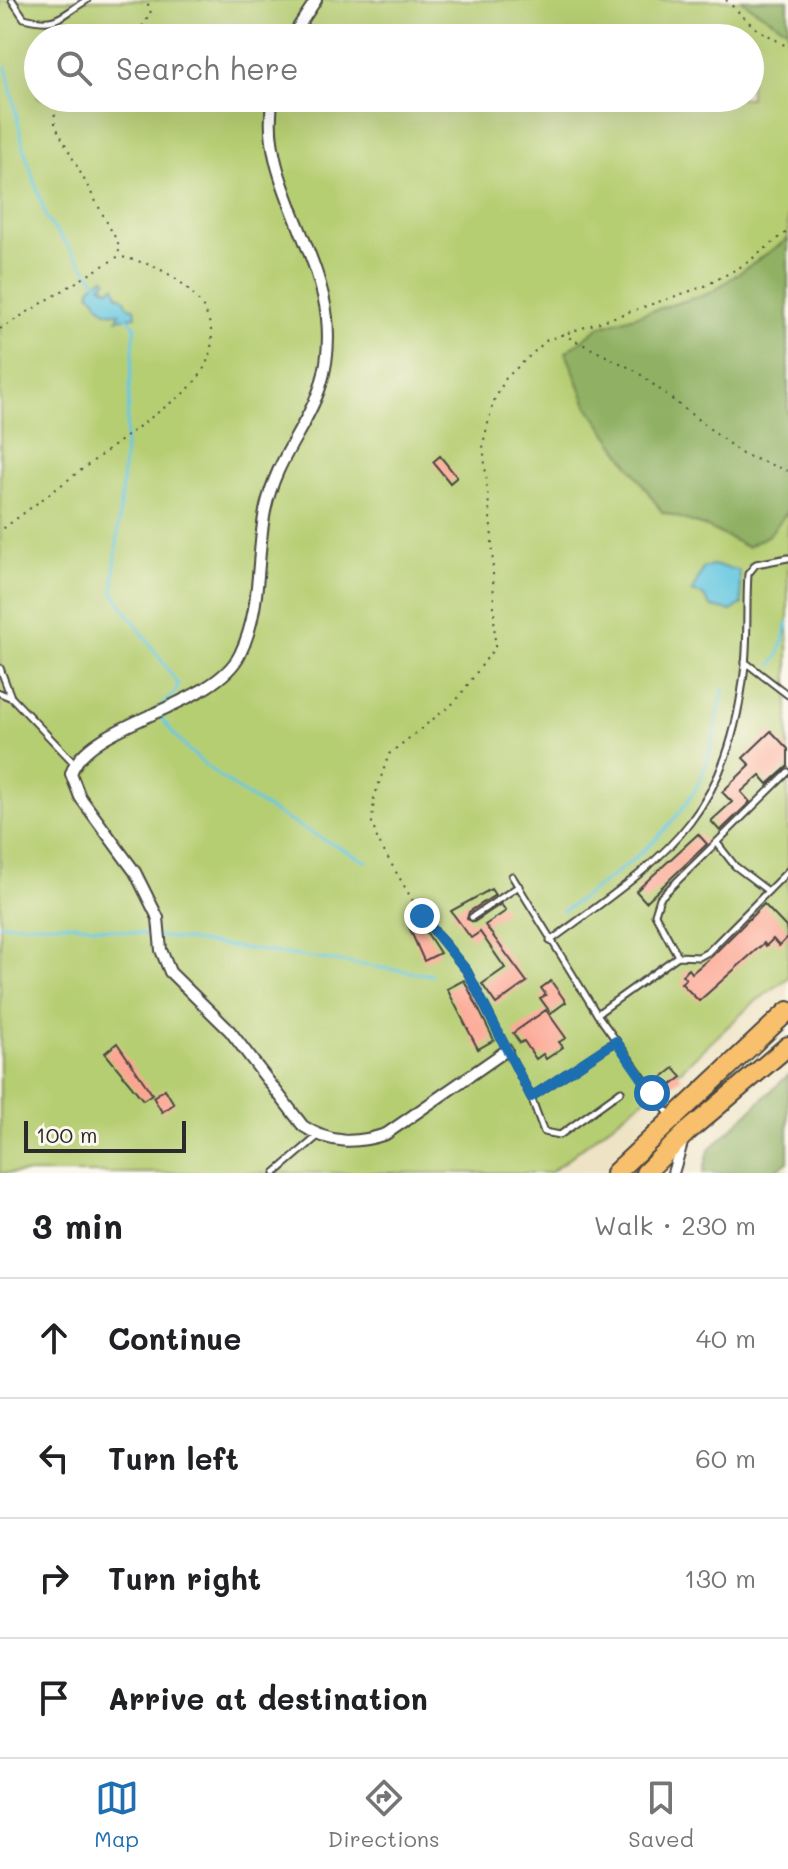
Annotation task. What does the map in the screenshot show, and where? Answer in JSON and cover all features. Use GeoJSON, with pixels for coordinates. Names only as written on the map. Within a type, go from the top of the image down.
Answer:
{"type":"FeatureCollection","features":[{"type":"Feature","properties":{"kind":"highway"},"geometry":{"type":"LineString","coordinates":[[615,1173],[788,1011]]}},
{"type":"Feature","properties":{"kind":"highway"},"geometry":{"type":"LineString","coordinates":[[645,1173],[688,1131],[788,1046]]}},
{"type":"Feature","properties":{"kind":"street"},"geometry":{"type":"LineString","coordinates":[[300,24],[316,0]]}},
{"type":"Feature","properties":{"kind":"street"},"geometry":{"type":"LineString","coordinates":[[270,112],[268,123],[272,150],[317,272],[327,316],[326,375],[266,508],[258,590],[240,654],[214,680],[178,703],[147,716],[81,753],[71,774],[80,797],[135,872],[158,918],[161,950],[179,983],[212,1010],[303,1126],[318,1136],[341,1142],[364,1142],[386,1134],[507,1050]]}},
{"type":"Feature","properties":{"kind":"street"},"geometry":{"type":"LineString","coordinates":[[673,1173],[674,1159],[688,1131]]}},
{"type":"Feature","properties":{"kind":"lane"},"geometry":{"type":"LineString","coordinates":[[12,0],[24,18],[43,23],[58,21],[87,0]]}},
{"type":"Feature","properties":{"kind":"lane"},"geometry":{"type":"LineString","coordinates":[[550,941],[642,873],[696,819],[714,787],[727,753],[745,662],[751,566],[788,558]]}},
{"type":"Feature","properties":{"kind":"lane"},"geometry":{"type":"LineString","coordinates":[[745,662],[788,695]]}},
{"type":"Feature","properties":{"kind":"lane"},"geometry":{"type":"LineString","coordinates":[[0,668],[12,698],[74,763]]}},
{"type":"Feature","properties":{"kind":"lane"},"geometry":{"type":"LineString","coordinates":[[0,693],[12,698]]}},
{"type":"Feature","properties":{"kind":"lane"},"geometry":{"type":"LineString","coordinates":[[678,956],[658,921],[656,904],[788,772]]}},
{"type":"Feature","properties":{"kind":"lane"},"geometry":{"type":"LineString","coordinates":[[717,843],[735,866],[768,891]]}},
{"type":"Feature","properties":{"kind":"lane"},"geometry":{"type":"LineString","coordinates":[[597,1014],[678,956],[699,957],[708,952],[788,871]]}},
{"type":"Feature","properties":{"kind":"lane"},"geometry":{"type":"LineString","coordinates":[[512,876],[597,1014],[672,1118]]}},
{"type":"Feature","properties":{"kind":"lane"},"geometry":{"type":"LineString","coordinates":[[472,917],[519,886]]}},
{"type":"Feature","properties":{"kind":"lane"},"geometry":{"type":"LineString","coordinates":[[422,916],[467,971],[531,1097],[544,1132],[551,1136],[560,1135],[621,1091]]}},
{"type":"Feature","properties":{"kind":"lane"},"geometry":{"type":"LineString","coordinates":[[531,1097],[616,1041]]}},
{"type":"Feature","properties":{"kind":"lane"},"geometry":{"type":"LineString","coordinates":[[275,1173],[318,1136]]}},
{"type":"Feature","properties":{"kind":"path"},"geometry":{"type":"LineString","coordinates":[[144,24],[151,11],[146,0]]}},
{"type":"Feature","properties":{"kind":"path"},"geometry":{"type":"LineString","coordinates":[[726,0],[751,24]]}},
{"type":"Feature","properties":{"kind":"path"},"geometry":{"type":"LineString","coordinates":[[764,33],[788,47]]}},
{"type":"Feature","properties":{"kind":"path"},"geometry":{"type":"LineString","coordinates":[[55,112],[55,125],[118,243],[119,256]]}},
{"type":"Feature","properties":{"kind":"path"},"geometry":{"type":"LineString","coordinates":[[422,916],[378,841],[372,823],[374,798],[389,754],[456,701],[495,647],[492,538],[483,444],[493,403],[506,378],[547,340],[705,286],[744,265],[788,231]]}},
{"type":"Feature","properties":{"kind":"path"},"geometry":{"type":"LineString","coordinates":[[0,329],[80,277],[119,256],[162,270],[185,289],[204,308],[214,338],[212,356],[202,377],[133,434],[0,531]]}},
{"type":"Feature","properties":{"kind":"path"},"geometry":{"type":"LineString","coordinates":[[562,334],[636,371],[742,454],[788,471]]}},
{"type":"Feature","properties":{"kind":"green space"},"geometry":{"type":"Polygon","coordinates":[[[0,0],[788,0],[788,978],[752,1004],[681,1070],[550,1173],[0,1173],[0,0]]]}},
{"type":"Feature","properties":{"kind":"green space"},"geometry":{"type":"Polygon","coordinates":[[[740,0],[788,0],[788,30],[740,0]]]}},
{"type":"Feature","properties":{"kind":"green space"},"geometry":{"type":"Polygon","coordinates":[[[788,239],[788,511],[769,535],[747,547],[709,528],[662,512],[587,405],[566,352],[599,327],[710,293],[788,239]]]}},
{"type":"Feature","properties":{"kind":"green space"},"geometry":{"type":"Polygon","coordinates":[[[788,1075],[788,1162],[772,1173],[703,1173],[709,1150],[788,1075]]]}},
{"type":"Feature","properties":{"kind":"water"},"geometry":{"type":"Polygon","coordinates":[[[104,277],[107,280],[102,285],[109,289],[115,286],[118,296],[122,296],[129,307],[135,308],[136,316],[117,319],[120,313],[107,312],[97,303],[97,299],[90,294],[91,287],[104,277]]]}},
{"type":"Feature","properties":{"kind":"water"},"geometry":{"type":"Polygon","coordinates":[[[712,565],[739,570],[742,604],[731,611],[712,607],[703,595],[692,592],[703,568],[712,565]]]}},
{"type":"Feature","properties":{"kind":"building"},"geometry":{"type":"Polygon","coordinates":[[[440,456],[457,477],[450,483],[433,462],[440,456]]]}},
{"type":"Feature","properties":{"kind":"building"},"geometry":{"type":"Polygon","coordinates":[[[771,731],[788,749],[788,766],[768,784],[760,775],[741,792],[750,802],[720,831],[711,821],[732,802],[722,792],[750,765],[743,758],[771,731]]]}},
{"type":"Feature","properties":{"kind":"building"},"geometry":{"type":"Polygon","coordinates":[[[698,834],[707,844],[646,902],[636,891],[698,834]]]}},
{"type":"Feature","properties":{"kind":"building"},"geometry":{"type":"Polygon","coordinates":[[[491,889],[495,895],[469,912],[467,919],[474,922],[501,904],[506,911],[485,925],[527,982],[496,1004],[482,984],[505,968],[480,932],[471,938],[451,911],[491,889]]]}},
{"type":"Feature","properties":{"kind":"building"},"geometry":{"type":"Polygon","coordinates":[[[764,904],[786,927],[788,937],[779,946],[773,939],[766,946],[764,943],[699,1001],[681,983],[686,979],[682,975],[689,969],[692,973],[712,956],[764,904]]]}},
{"type":"Feature","properties":{"kind":"building"},"geometry":{"type":"Polygon","coordinates":[[[418,919],[440,953],[424,961],[408,925],[418,919]]]}},
{"type":"Feature","properties":{"kind":"building"},"geometry":{"type":"Polygon","coordinates":[[[464,980],[494,1040],[478,1049],[447,989],[464,980]]]}},
{"type":"Feature","properties":{"kind":"building"},"geometry":{"type":"Polygon","coordinates":[[[551,981],[566,1002],[551,1013],[540,998],[546,995],[541,988],[551,981]]]}},
{"type":"Feature","properties":{"kind":"building"},"geometry":{"type":"Polygon","coordinates":[[[546,1010],[566,1038],[559,1042],[563,1047],[555,1053],[546,1059],[543,1054],[536,1059],[524,1041],[520,1043],[513,1033],[546,1010]]]}},
{"type":"Feature","properties":{"kind":"building"},"geometry":{"type":"Polygon","coordinates":[[[117,1043],[152,1094],[143,1100],[105,1053],[117,1043]]]}},
{"type":"Feature","properties":{"kind":"building"},"geometry":{"type":"Polygon","coordinates":[[[674,1068],[682,1077],[661,1093],[654,1084],[674,1068]]]}},
{"type":"Feature","properties":{"kind":"building"},"geometry":{"type":"Polygon","coordinates":[[[165,1089],[174,1104],[162,1112],[153,1097],[165,1089]]]}},
{"type":"Feature","properties":{"kind":"waterway"},"geometry":{"type":"LineString","coordinates":[[6,67],[24,149],[47,220],[98,284]]}},
{"type":"Feature","properties":{"kind":"waterway"},"geometry":{"type":"LineString","coordinates":[[127,317],[135,326],[113,592],[178,684],[176,691],[159,708]]}},
{"type":"Feature","properties":{"kind":"waterway"},"geometry":{"type":"LineString","coordinates":[[772,665],[779,655],[788,623]]}},
{"type":"Feature","properties":{"kind":"waterway"},"geometry":{"type":"LineString","coordinates":[[563,911],[638,855],[686,804],[707,762],[724,687]]}},
{"type":"Feature","properties":{"kind":"waterway"},"geometry":{"type":"LineString","coordinates":[[160,715],[177,738],[225,780],[284,818],[367,862]]}},
{"type":"Feature","properties":{"kind":"waterway"},"geometry":{"type":"LineString","coordinates":[[0,924],[73,924],[432,975]]}},
{"type":"Feature","properties":{"kind":"route"},"geometry":{"type":"LineString","coordinates":[[422,916],[467,971],[531,1097],[616,1041],[652,1093]]}}]}
